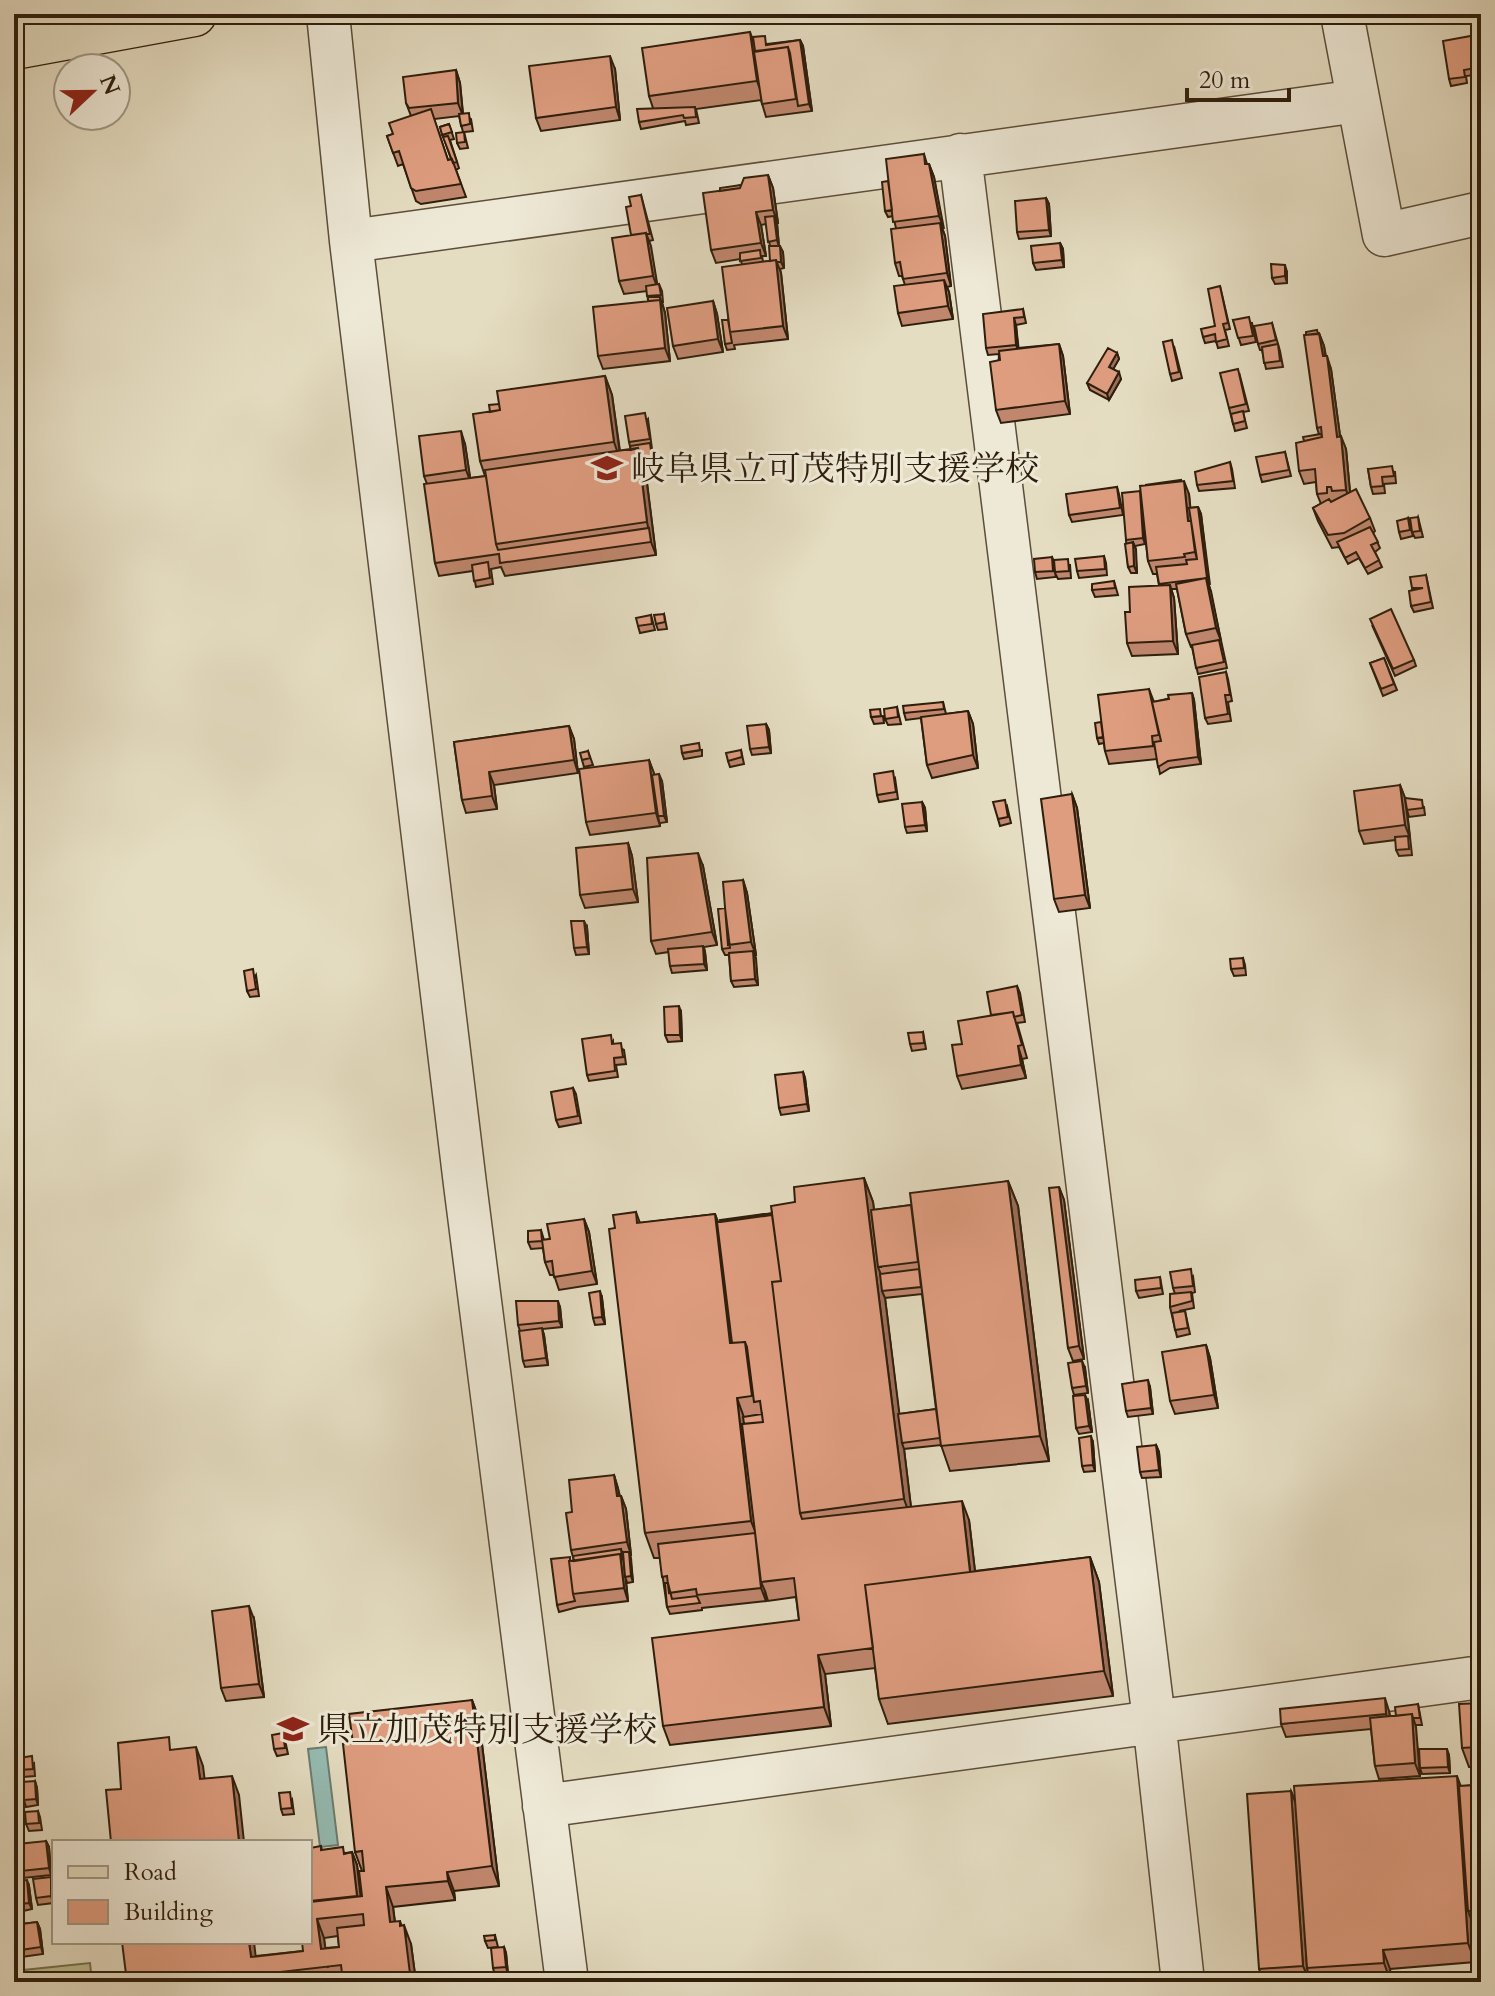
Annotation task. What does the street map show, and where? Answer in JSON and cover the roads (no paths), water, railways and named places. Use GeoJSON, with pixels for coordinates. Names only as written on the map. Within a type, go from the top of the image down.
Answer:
{"type":"FeatureCollection","features":[{"type":"Feature","properties":{"kind":"main road"},"geometry":{"type":"LineString","coordinates":[[14,47],[194,14]]}},
{"type":"Feature","properties":{"kind":"street"},"geometry":{"type":"LineString","coordinates":[[328,14],[351,241],[567,1982]]}},
{"type":"Feature","properties":{"kind":"street"},"geometry":{"type":"LineString","coordinates":[[1342,14],[1384,235],[1481,213]]}},
{"type":"Feature","properties":{"kind":"street"},"geometry":{"type":"LineString","coordinates":[[351,241],[1358,101]]}},
{"type":"Feature","properties":{"kind":"street"},"geometry":{"type":"LineString","coordinates":[[960,155],[1154,1720],[1183,1982]]}},
{"type":"Feature","properties":{"kind":"street"},"geometry":{"type":"LineString","coordinates":[[544,1806],[1481,1677]]}},
{"type":"Feature","properties":{"kind":"water"},"geometry":{"type":"Polygon","coordinates":[[[326,1747],[338,1845],[320,1847],[308,1749],[326,1747]]]}},
{"type":"Feature","properties":{"kind":"place","name":"岐阜県立可茂特別支援学校"},"geometry":{"type":"Point","coordinates":[607,468]}},
{"type":"Feature","properties":{"kind":"place","name":"県立加茂特別支援学校"},"geometry":{"type":"Point","coordinates":[293,1729]}}]}
